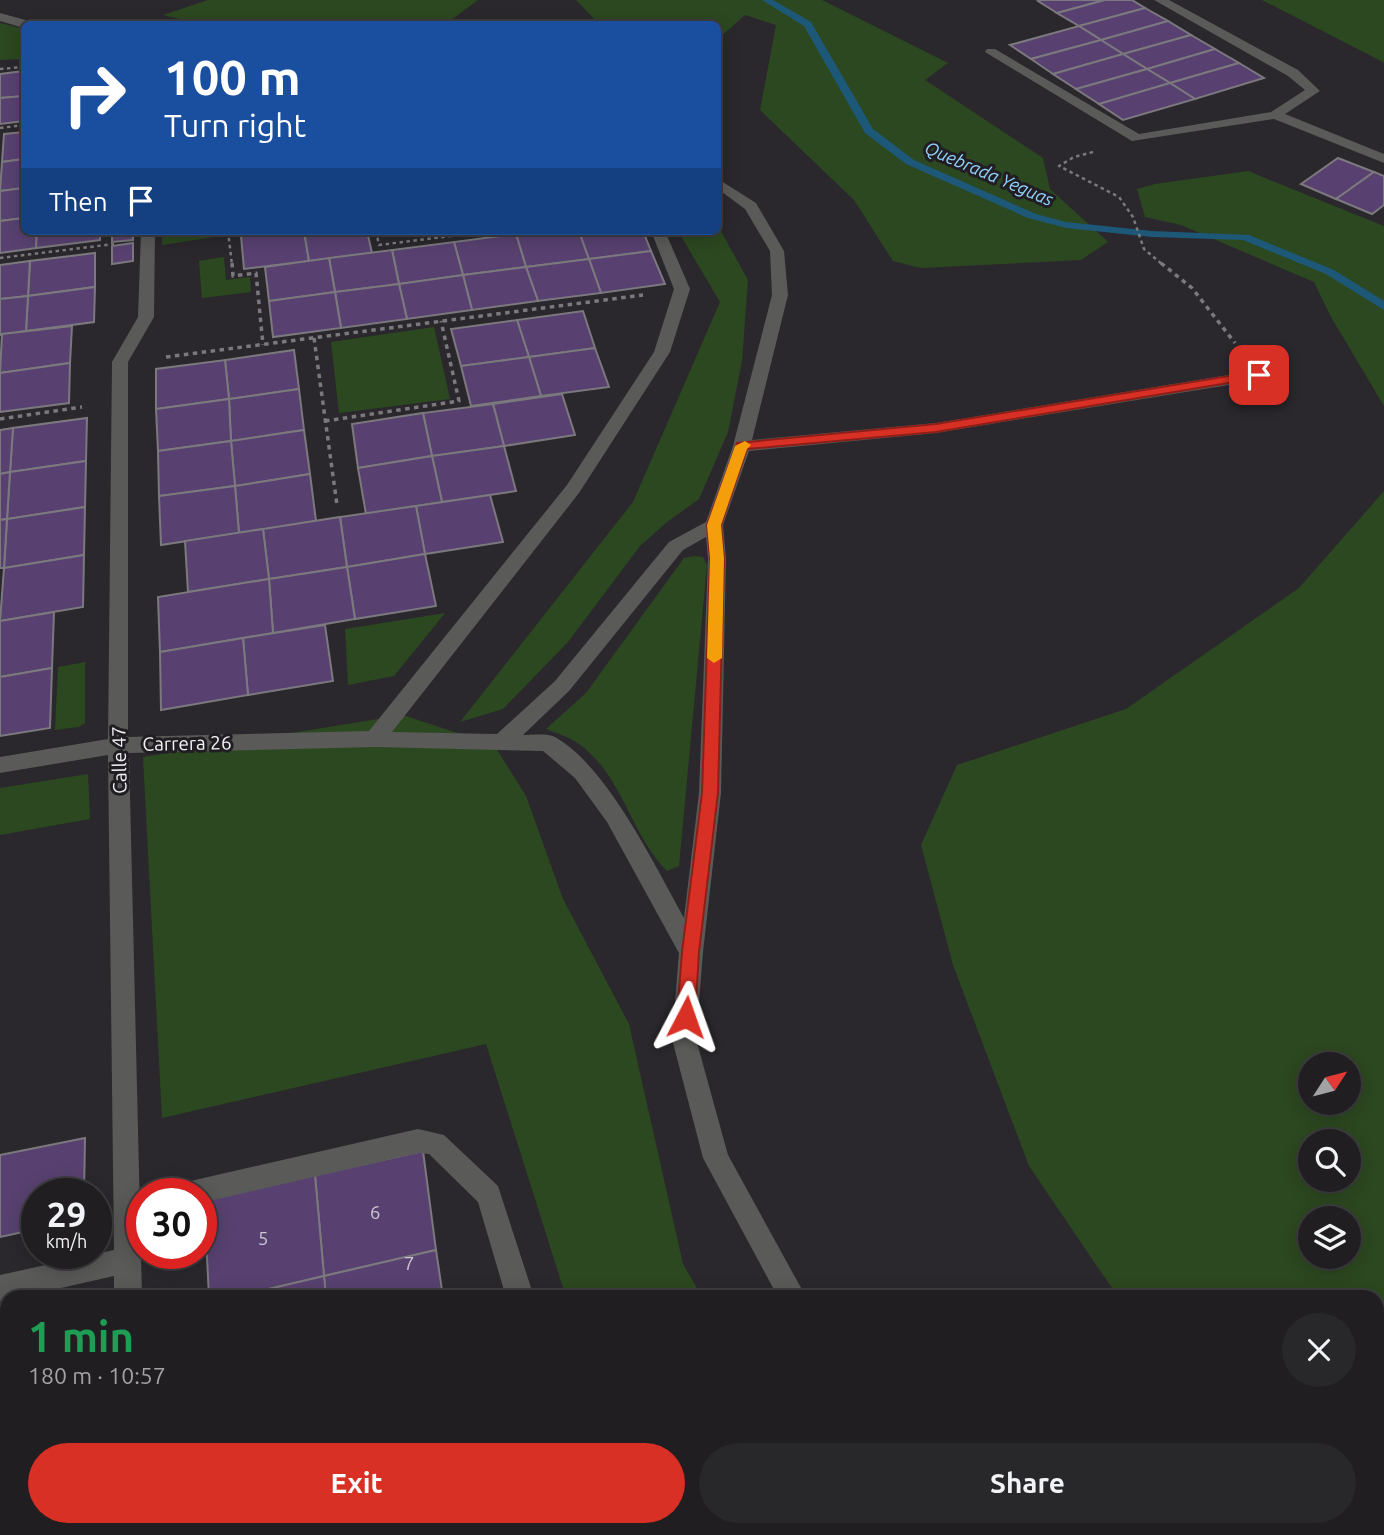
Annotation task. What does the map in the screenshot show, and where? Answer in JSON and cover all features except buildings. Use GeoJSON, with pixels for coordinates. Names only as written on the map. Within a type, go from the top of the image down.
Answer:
{"type":"FeatureCollection","features":[{"type":"Feature","properties":{"kind":"street"},"geometry":{"type":"LineString","coordinates":[[991,52],[1138,138],[1275,115],[1314,91],[1293,73],[1160,0]]}},
{"type":"Feature","properties":{"kind":"street"},"geometry":{"type":"LineString","coordinates":[[0,17],[21,23]]}},
{"type":"Feature","properties":{"kind":"street"},"geometry":{"type":"LineString","coordinates":[[1275,115],[1384,159]]}},
{"type":"Feature","properties":{"kind":"street"},"geometry":{"type":"LineString","coordinates":[[721,185],[751,206],[778,251],[780,295],[742,446],[714,525],[717,558],[710,793],[691,952],[684,1038],[716,1158],[789,1290]]}},
{"type":"Feature","properties":{"kind":"street"},"geometry":{"type":"LineString","coordinates":[[120,362],[146,317],[148,235]]}},
{"type":"Feature","properties":{"kind":"street"},"geometry":{"type":"LineString","coordinates":[[375,738],[573,489],[662,352],[682,289],[660,235]]}},
{"type":"Feature","properties":{"kind":"street","name":"Calle 47"},"geometry":{"type":"LineString","coordinates":[[120,362],[118,745],[133,1178]]}},
{"type":"Feature","properties":{"kind":"street"},"geometry":{"type":"LineString","coordinates":[[742,446],[936,428],[1259,375]]}},
{"type":"Feature","properties":{"kind":"street"},"geometry":{"type":"LineString","coordinates":[[504,740],[562,686],[676,546],[714,525]]}},
{"type":"Feature","properties":{"kind":"street","name":"Carrera 26"},"geometry":{"type":"LineString","coordinates":[[0,765],[118,745],[375,738],[548,743],[582,772],[615,816],[691,952]]}},
{"type":"Feature","properties":{"kind":"street"},"geometry":{"type":"LineString","coordinates":[[217,1187],[418,1141],[435,1143],[489,1195],[518,1290]]}},
{"type":"Feature","properties":{"kind":"street"},"geometry":{"type":"LineString","coordinates":[[0,1287],[126,1260]]}},
{"type":"Feature","properties":{"kind":"street","name":"Calle 47"},"geometry":{"type":"LineString","coordinates":[[128,1269],[128,1290]]}},
{"type":"Feature","properties":{"kind":"path"},"geometry":{"type":"LineString","coordinates":[[0,69],[21,67]]}},
{"type":"Feature","properties":{"kind":"path"},"geometry":{"type":"LineString","coordinates":[[0,128],[21,125]]}},
{"type":"Feature","properties":{"kind":"path"},"geometry":{"type":"LineString","coordinates":[[1138,138],[1074,158],[1059,166],[1119,197],[1133,218],[1144,248],[1192,288],[1259,375]]}},
{"type":"Feature","properties":{"kind":"path"},"geometry":{"type":"LineString","coordinates":[[0,258],[148,235]]}},
{"type":"Feature","properties":{"kind":"path"},"geometry":{"type":"LineString","coordinates":[[228,235],[233,276],[256,273],[263,345]]}},
{"type":"Feature","properties":{"kind":"path"},"geometry":{"type":"LineString","coordinates":[[377,235],[379,245],[446,235]]}},
{"type":"Feature","properties":{"kind":"path"},"geometry":{"type":"LineString","coordinates":[[120,362],[682,289]]}},
{"type":"Feature","properties":{"kind":"path"},"geometry":{"type":"LineString","coordinates":[[325,421],[459,401],[441,321]]}},
{"type":"Feature","properties":{"kind":"path"},"geometry":{"type":"LineString","coordinates":[[314,338],[337,505]]}},
{"type":"Feature","properties":{"kind":"path"},"geometry":{"type":"LineString","coordinates":[[0,419],[121,401]]}},
{"type":"Feature","properties":{"kind":"green space"},"geometry":{"type":"Polygon","coordinates":[[[208,0],[478,0],[450,21],[188,21],[163,15],[208,0]]]}},
{"type":"Feature","properties":{"kind":"green space"},"geometry":{"type":"Polygon","coordinates":[[[576,0],[822,0],[948,63],[925,80],[1043,158],[1050,189],[1108,242],[1081,260],[921,268],[893,261],[854,200],[760,110],[776,25],[745,15],[721,36],[721,21],[596,21],[576,0]]]}},
{"type":"Feature","properties":{"kind":"green space"},"geometry":{"type":"Polygon","coordinates":[[[1262,0],[1384,0],[1384,63],[1381,61],[1262,0]]]}},
{"type":"Feature","properties":{"kind":"green space"},"geometry":{"type":"Polygon","coordinates":[[[0,23],[21,28],[21,59],[0,60],[0,23]]]}},
{"type":"Feature","properties":{"kind":"green space"},"geometry":{"type":"Polygon","coordinates":[[[1248,171],[1384,226],[1384,406],[1331,317],[1314,282],[1181,225],[1145,217],[1137,189],[1248,171]]]}},
{"type":"Feature","properties":{"kind":"green space"},"geometry":{"type":"Polygon","coordinates":[[[721,231],[748,280],[742,361],[728,432],[699,499],[640,546],[568,642],[503,709],[460,722],[633,502],[720,302],[680,235],[721,235],[721,231]]]}},
{"type":"Feature","properties":{"kind":"green space"},"geometry":{"type":"Polygon","coordinates":[[[162,235],[220,235],[220,236],[162,245],[162,235]]]}},
{"type":"Feature","properties":{"kind":"green space"},"geometry":{"type":"Polygon","coordinates":[[[224,257],[226,280],[250,277],[251,292],[202,298],[199,261],[224,257]]]}},
{"type":"Feature","properties":{"kind":"green space"},"geometry":{"type":"Polygon","coordinates":[[[434,327],[450,399],[339,413],[331,342],[434,327]]]}},
{"type":"Feature","properties":{"kind":"green space"},"geometry":{"type":"Polygon","coordinates":[[[1384,491],[1384,1290],[1113,1290],[1029,1166],[953,965],[921,845],[957,765],[1126,709],[1299,588],[1384,491]]]}},
{"type":"Feature","properties":{"kind":"green space"},"geometry":{"type":"Polygon","coordinates":[[[703,557],[707,565],[679,866],[667,871],[654,856],[615,786],[592,755],[576,742],[546,729],[586,693],[684,558],[703,557]]]}},
{"type":"Feature","properties":{"kind":"green space"},"geometry":{"type":"Polygon","coordinates":[[[445,613],[394,676],[348,685],[345,629],[445,613]]]}},
{"type":"Feature","properties":{"kind":"green space"},"geometry":{"type":"Polygon","coordinates":[[[85,662],[85,723],[79,727],[55,730],[58,667],[85,662]]]}},
{"type":"Feature","properties":{"kind":"green space"},"geometry":{"type":"Polygon","coordinates":[[[403,715],[494,745],[526,796],[563,899],[629,1024],[683,1264],[698,1290],[564,1290],[486,1044],[162,1118],[143,757],[403,715]]]}},
{"type":"Feature","properties":{"kind":"green space"},"geometry":{"type":"Polygon","coordinates":[[[88,774],[90,819],[0,835],[0,788],[88,774]]]}},
{"type":"Feature","properties":{"kind":"waterway","name":"Quebrada Yeguas"},"geometry":{"type":"LineString","coordinates":[[767,0],[808,24],[869,131],[910,162],[1032,216],[1066,225],[1152,234],[1245,237],[1330,272],[1384,306]]}},
{"type":"Feature","properties":{"kind":"slow traffic"},"geometry":{"type":"LineString","coordinates":[[714,658],[717,558],[714,525],[742,446],[745,445]]}},
{"type":"Feature","properties":{"kind":"route"},"geometry":{"type":"LineString","coordinates":[[686,1017],[710,793],[717,558],[714,525],[742,446],[936,428],[1259,375]]}}]}
